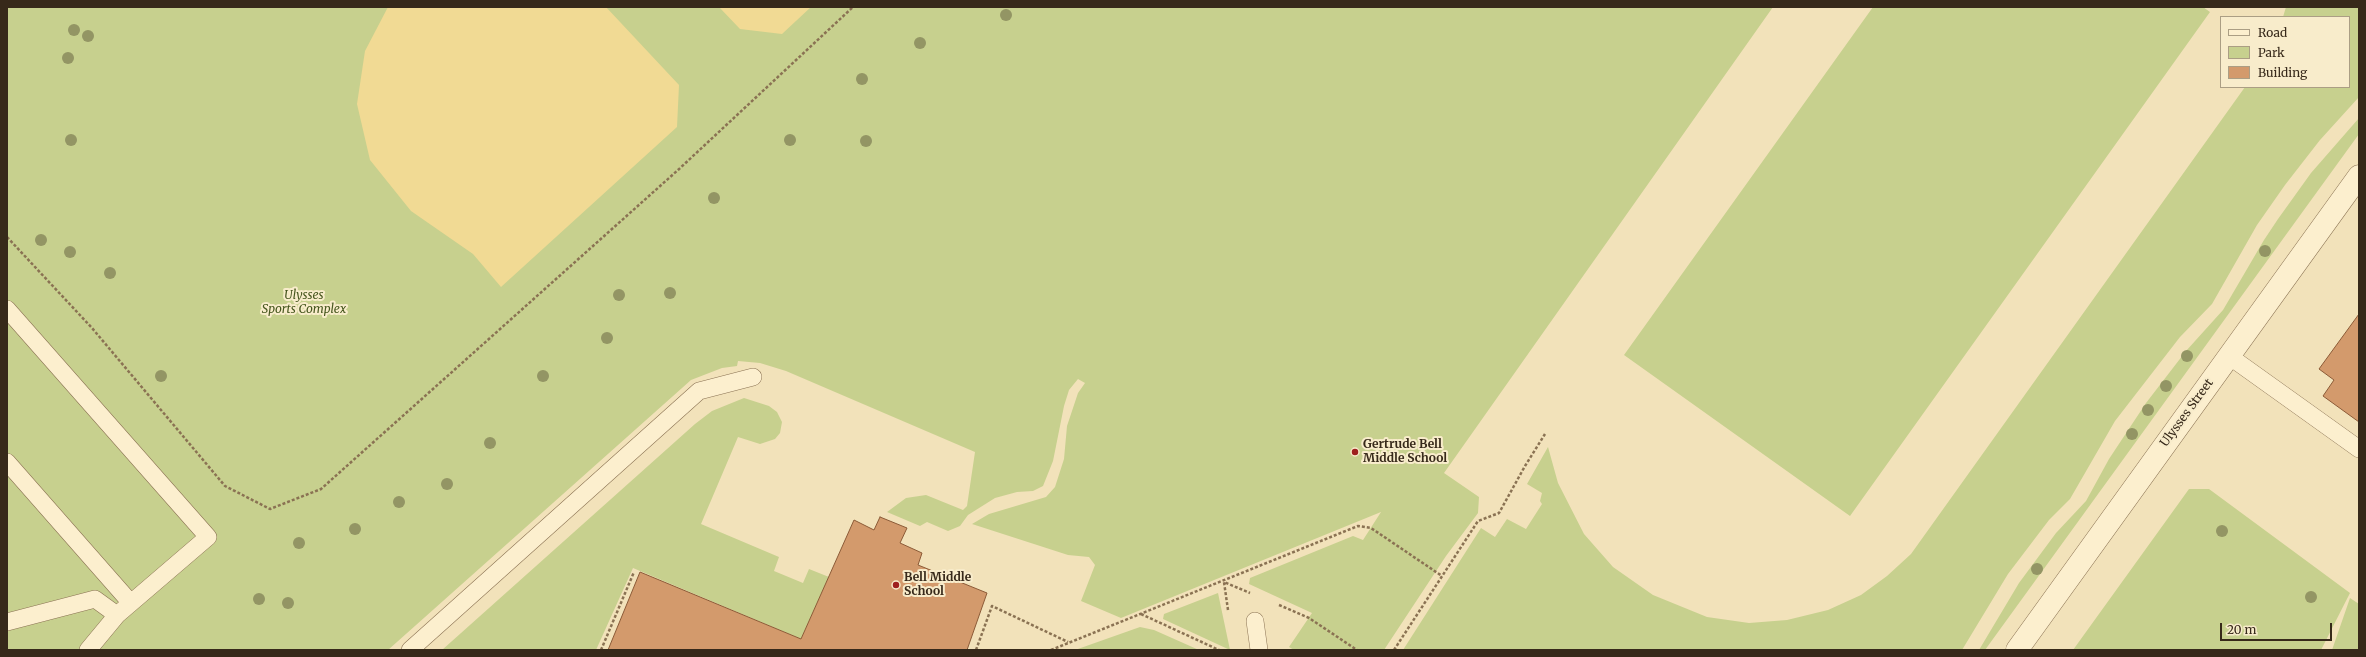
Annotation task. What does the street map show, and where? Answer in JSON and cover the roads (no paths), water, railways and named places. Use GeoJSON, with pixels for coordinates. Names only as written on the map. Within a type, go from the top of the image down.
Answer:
{"type":"FeatureCollection","features":[{"type":"Feature","properties":{"kind":"street","name":"Ulysses Street"},"geometry":{"type":"LineString","coordinates":[[2017,650],[2359,176]]}},
{"type":"Feature","properties":{"kind":"lane"},"geometry":{"type":"LineString","coordinates":[[7,309],[208,537],[130,602],[117,615],[88,650]]}},
{"type":"Feature","properties":{"kind":"lane"},"geometry":{"type":"LineString","coordinates":[[2229,356],[2359,449]]}},
{"type":"Feature","properties":{"kind":"lane"},"geometry":{"type":"LineString","coordinates":[[410,650],[700,391],[753,377]]}},
{"type":"Feature","properties":{"kind":"lane"},"geometry":{"type":"LineString","coordinates":[[7,462],[130,602]]}},
{"type":"Feature","properties":{"kind":"lane"},"geometry":{"type":"LineString","coordinates":[[7,622],[95,599],[117,615]]}},
{"type":"Feature","properties":{"kind":"lane"},"geometry":{"type":"LineString","coordinates":[[1255,621],[1259,650]]}},
{"type":"Feature","properties":{"kind":"place","name":"Gertrude Bell Middle School"},"geometry":{"type":"Point","coordinates":[1355,452]}},
{"type":"Feature","properties":{"kind":"place","name":"Bell Middle School"},"geometry":{"type":"Point","coordinates":[896,585]}},
{"type":"Feature","properties":{"kind":"park label","name":"Ulysses Sports Complex"},"geometry":{"type":"Point","coordinates":[304,303]}}]}
